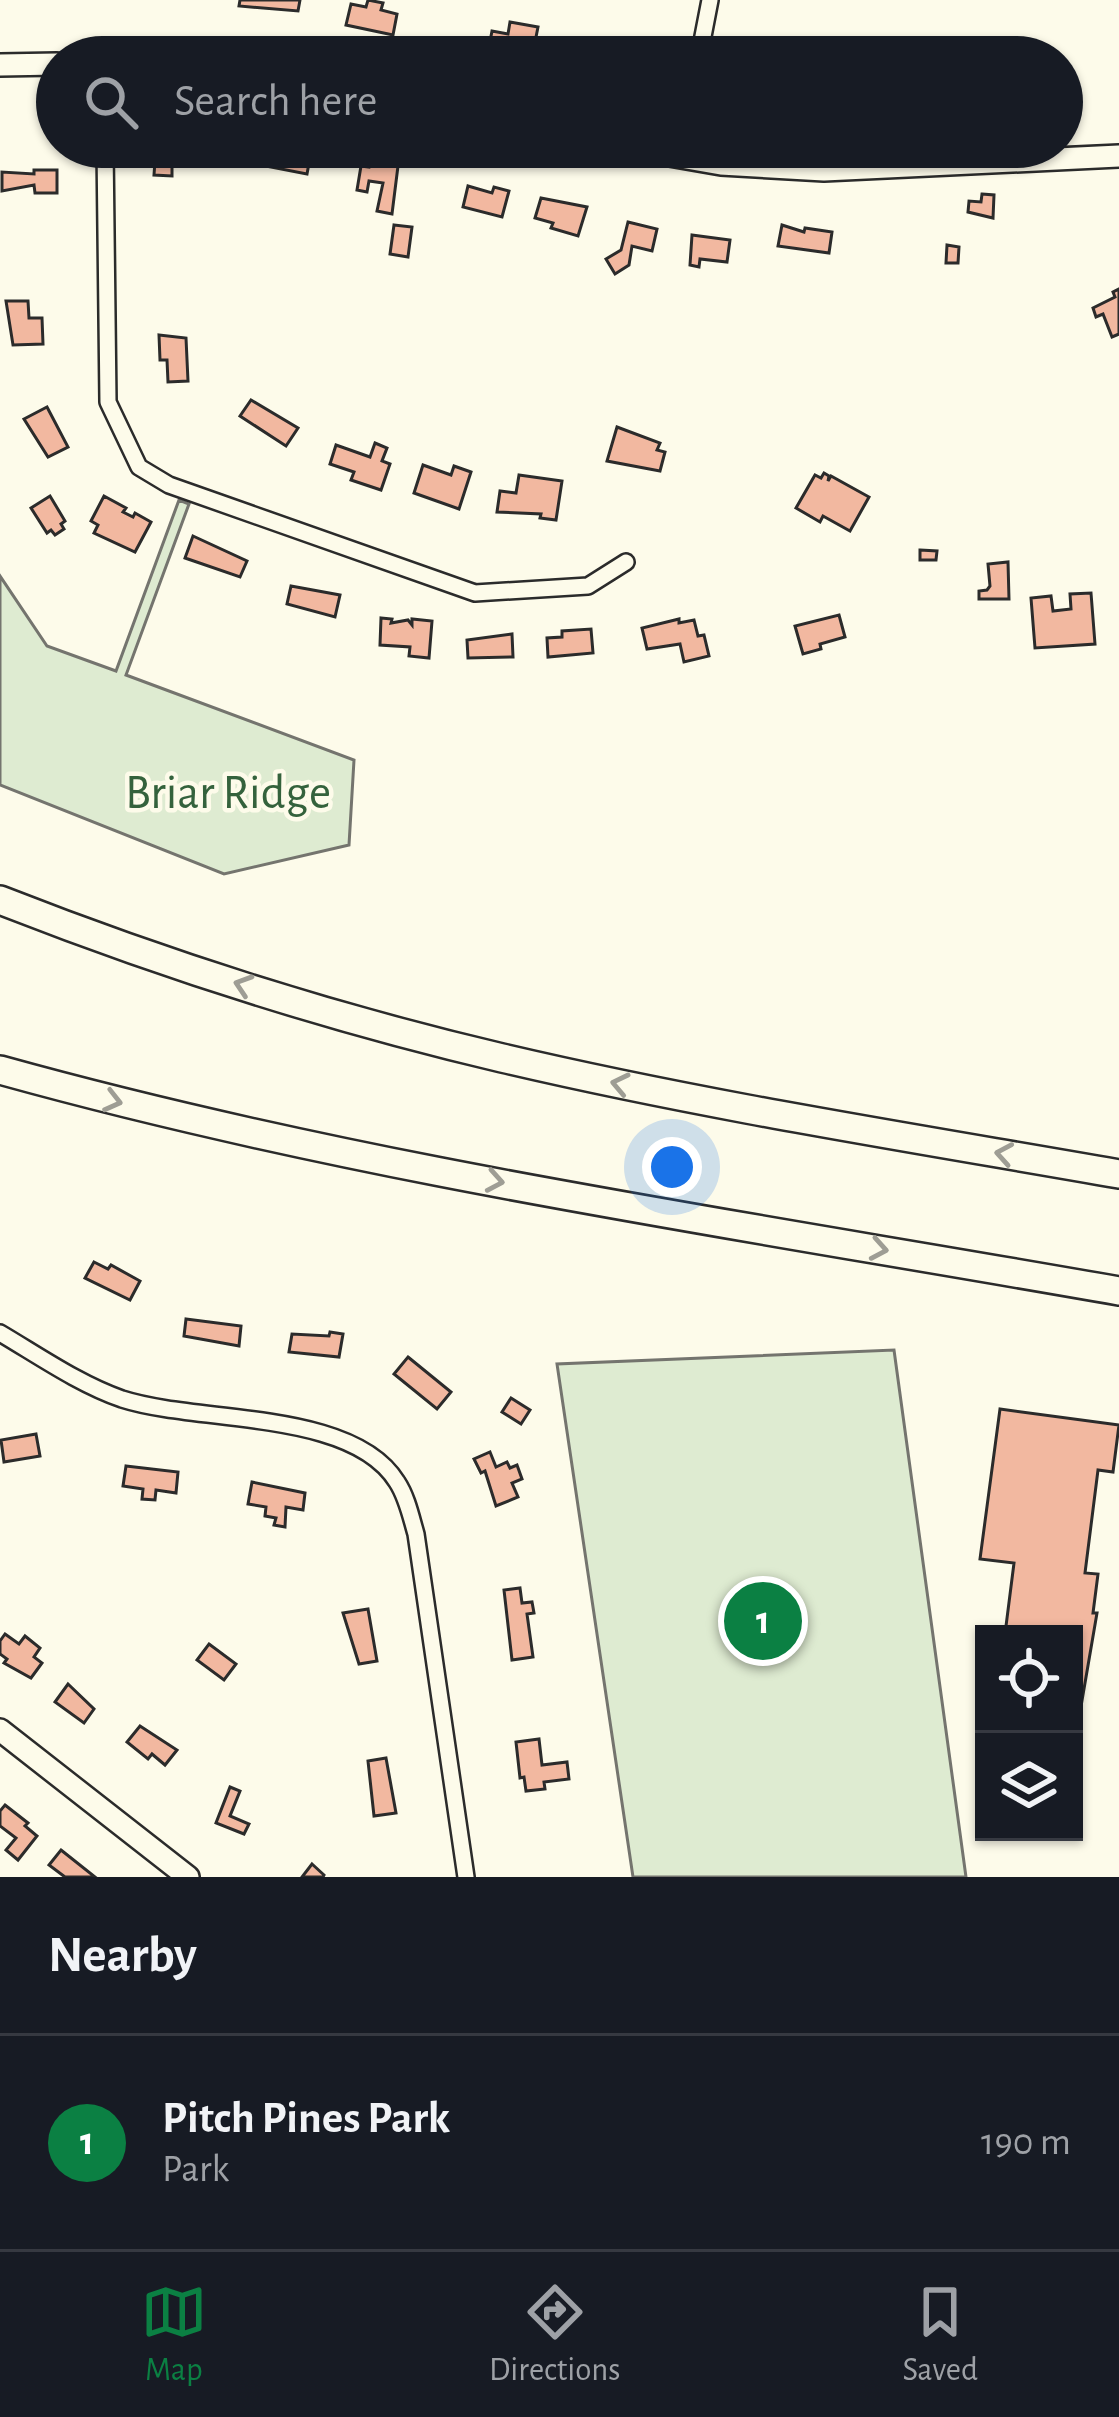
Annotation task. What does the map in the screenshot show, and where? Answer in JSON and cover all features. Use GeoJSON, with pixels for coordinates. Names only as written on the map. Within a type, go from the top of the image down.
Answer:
{"type":"FeatureCollection","features":[{"type":"Feature","properties":{"kind":"highway"},"geometry":{"type":"LineString","coordinates":[[0,900],[306,1005],[501,1058],[728,1105],[1119,1174]]}},
{"type":"Feature","properties":{"kind":"highway"},"geometry":{"type":"LineString","coordinates":[[0,1070],[140,1108],[359,1156],[1119,1292]]}},
{"type":"Feature","properties":{"kind":"street"},"geometry":{"type":"LineString","coordinates":[[703,36],[710,0]]}},
{"type":"Feature","properties":{"kind":"street"},"geometry":{"type":"LineString","coordinates":[[0,65],[36,64]]}},
{"type":"Feature","properties":{"kind":"street"},"geometry":{"type":"LineString","coordinates":[[1083,158],[1119,156]]}},
{"type":"Feature","properties":{"kind":"street"},"geometry":{"type":"LineString","coordinates":[[105,168],[108,402],[139,467],[169,485],[475,593],[588,586],[626,562]]}},
{"type":"Feature","properties":{"kind":"street"},"geometry":{"type":"LineString","coordinates":[[764,168],[866,168]]}},
{"type":"Feature","properties":{"kind":"street"},"geometry":{"type":"LineString","coordinates":[[0,1333],[121,1398],[181,1412],[330,1433],[363,1448],[388,1471],[403,1493],[416,1534],[466,1877]]}},
{"type":"Feature","properties":{"kind":"street"},"geometry":{"type":"LineString","coordinates":[[0,1730],[188,1877]]}},
{"type":"Feature","properties":{"kind":"green space","name":"Briar Ridge"},"geometry":{"type":"Polygon","coordinates":[[[179,500],[189,504],[126,675],[354,760],[349,845],[224,874],[0,785],[0,576],[47,646],[116,671],[179,500]]]}},
{"type":"Feature","properties":{"kind":"green space"},"geometry":{"type":"Polygon","coordinates":[[[894,1350],[966,1877],[633,1877],[557,1364],[894,1350]]]}},
{"type":"Feature","properties":{"kind":"building"},"geometry":{"type":"Polygon","coordinates":[[[240,0],[300,0],[298,11],[239,6],[240,0]]]}},
{"type":"Feature","properties":{"kind":"building"},"geometry":{"type":"Polygon","coordinates":[[[368,0],[383,3],[381,10],[397,14],[393,35],[346,25],[351,4],[366,7],[368,0]]]}},
{"type":"Feature","properties":{"kind":"building"},"geometry":{"type":"Polygon","coordinates":[[[510,22],[538,27],[536,36],[491,36],[492,31],[508,34],[510,22]]]}},
{"type":"Feature","properties":{"kind":"building"},"geometry":{"type":"Polygon","coordinates":[[[154,168],[172,168],[172,176],[154,175],[154,168]]]}},
{"type":"Feature","properties":{"kind":"building"},"geometry":{"type":"Polygon","coordinates":[[[276,168],[308,168],[307,174],[276,168]]]}},
{"type":"Feature","properties":{"kind":"building"},"geometry":{"type":"Polygon","coordinates":[[[361,168],[398,168],[392,214],[377,211],[383,183],[369,181],[367,192],[357,190],[361,168]]]}},
{"type":"Feature","properties":{"kind":"building"},"geometry":{"type":"Polygon","coordinates":[[[34,170],[57,170],[57,193],[35,193],[34,185],[2,191],[2,172],[34,174],[34,170]]]}},
{"type":"Feature","properties":{"kind":"building"},"geometry":{"type":"Polygon","coordinates":[[[468,186],[492,193],[494,187],[509,191],[502,217],[463,207],[468,186]]]}},
{"type":"Feature","properties":{"kind":"building"},"geometry":{"type":"Polygon","coordinates":[[[982,194],[994,195],[993,218],[968,212],[969,201],[981,202],[982,194]]]}},
{"type":"Feature","properties":{"kind":"building"},"geometry":{"type":"Polygon","coordinates":[[[541,198],[587,207],[578,236],[535,218],[541,198]]]}},
{"type":"Feature","properties":{"kind":"building"},"geometry":{"type":"Polygon","coordinates":[[[628,222],[657,229],[652,251],[632,246],[629,265],[615,274],[606,259],[621,250],[628,222]]]}},
{"type":"Feature","properties":{"kind":"building"},"geometry":{"type":"Polygon","coordinates":[[[394,225],[412,227],[408,257],[390,254],[394,225]]]}},
{"type":"Feature","properties":{"kind":"building"},"geometry":{"type":"Polygon","coordinates":[[[782,225],[804,232],[805,228],[832,232],[829,253],[778,246],[782,225]]]}},
{"type":"Feature","properties":{"kind":"building"},"geometry":{"type":"Polygon","coordinates":[[[692,235],[730,240],[727,262],[700,259],[699,267],[690,265],[692,235]]]}},
{"type":"Feature","properties":{"kind":"building"},"geometry":{"type":"Polygon","coordinates":[[[947,245],[959,247],[958,263],[946,263],[947,245]]]}},
{"type":"Feature","properties":{"kind":"building"},"geometry":{"type":"Polygon","coordinates":[[[1119,289],[1119,334],[1112,337],[1103,314],[1096,317],[1093,308],[1115,297],[1113,292],[1119,289]]]}},
{"type":"Feature","properties":{"kind":"building"},"geometry":{"type":"Polygon","coordinates":[[[6,301],[28,301],[29,318],[42,318],[43,344],[13,345],[6,301]]]}},
{"type":"Feature","properties":{"kind":"building"},"geometry":{"type":"Polygon","coordinates":[[[159,335],[186,338],[188,381],[168,382],[167,360],[160,360],[159,335]]]}},
{"type":"Feature","properties":{"kind":"building"},"geometry":{"type":"Polygon","coordinates":[[[251,400],[298,428],[286,446],[240,416],[251,400]]]}},
{"type":"Feature","properties":{"kind":"building"},"geometry":{"type":"Polygon","coordinates":[[[47,407],[68,447],[48,457],[24,419],[47,407]]]}},
{"type":"Feature","properties":{"kind":"building"},"geometry":{"type":"Polygon","coordinates":[[[617,427],[660,443],[657,450],[665,452],[660,471],[607,461],[617,427]]]}},
{"type":"Feature","properties":{"kind":"building"},"geometry":{"type":"Polygon","coordinates":[[[375,443],[387,448],[382,461],[390,464],[381,490],[351,480],[354,472],[330,464],[336,445],[370,457],[375,443]]]}},
{"type":"Feature","properties":{"kind":"building"},"geometry":{"type":"Polygon","coordinates":[[[423,465],[451,475],[454,466],[471,472],[459,509],[414,493],[423,465]]]}},
{"type":"Feature","properties":{"kind":"building"},"geometry":{"type":"Polygon","coordinates":[[[824,473],[828,481],[831,476],[869,497],[850,531],[796,508],[815,475],[821,478],[824,473]]]}},
{"type":"Feature","properties":{"kind":"building"},"geometry":{"type":"Polygon","coordinates":[[[519,475],[562,481],[556,520],[540,518],[541,514],[497,512],[500,491],[516,493],[519,475]]]}},
{"type":"Feature","properties":{"kind":"building"},"geometry":{"type":"Polygon","coordinates":[[[50,496],[65,521],[64,529],[55,535],[51,530],[47,533],[31,508],[50,496]]]}},
{"type":"Feature","properties":{"kind":"building"},"geometry":{"type":"Polygon","coordinates":[[[104,496],[126,508],[123,512],[151,522],[135,552],[94,533],[98,525],[91,521],[104,496]]]}},
{"type":"Feature","properties":{"kind":"building"},"geometry":{"type":"Polygon","coordinates":[[[193,536],[247,561],[240,577],[185,558],[193,536]]]}},
{"type":"Feature","properties":{"kind":"building"},"geometry":{"type":"Polygon","coordinates":[[[920,550],[937,551],[936,560],[920,560],[920,550]]]}},
{"type":"Feature","properties":{"kind":"building"},"geometry":{"type":"Polygon","coordinates":[[[1008,562],[1009,599],[979,599],[979,591],[990,586],[988,564],[1008,562]]]}},
{"type":"Feature","properties":{"kind":"building"},"geometry":{"type":"Polygon","coordinates":[[[291,586],[340,595],[335,617],[287,604],[291,586]]]}},
{"type":"Feature","properties":{"kind":"building"},"geometry":{"type":"Polygon","coordinates":[[[1091,593],[1095,644],[1035,648],[1031,598],[1051,596],[1053,611],[1071,609],[1070,594],[1091,593]]]}},
{"type":"Feature","properties":{"kind":"building"},"geometry":{"type":"Polygon","coordinates":[[[839,615],[845,637],[803,654],[795,626],[839,615]]]}},
{"type":"Feature","properties":{"kind":"building"},"geometry":{"type":"Polygon","coordinates":[[[381,618],[392,619],[391,623],[408,620],[412,625],[412,619],[432,621],[429,658],[409,656],[410,647],[380,645],[381,618]]]}},
{"type":"Feature","properties":{"kind":"building"},"geometry":{"type":"Polygon","coordinates":[[[679,619],[679,623],[694,620],[709,656],[684,662],[680,644],[647,649],[642,628],[679,619]]]}},
{"type":"Feature","properties":{"kind":"building"},"geometry":{"type":"Polygon","coordinates":[[[591,629],[593,653],[548,657],[547,638],[562,637],[562,631],[591,629]]]}},
{"type":"Feature","properties":{"kind":"building"},"geometry":{"type":"Polygon","coordinates":[[[512,634],[513,657],[468,658],[467,640],[512,634]]]}},
{"type":"Feature","properties":{"kind":"building"},"geometry":{"type":"Polygon","coordinates":[[[94,1262],[108,1269],[111,1265],[140,1281],[130,1300],[85,1278],[94,1262]]]}},
{"type":"Feature","properties":{"kind":"building"},"geometry":{"type":"Polygon","coordinates":[[[186,1319],[241,1326],[239,1346],[184,1336],[186,1319]]]}},
{"type":"Feature","properties":{"kind":"building"},"geometry":{"type":"Polygon","coordinates":[[[330,1332],[343,1334],[339,1357],[289,1352],[292,1334],[329,1336],[330,1332]]]}},
{"type":"Feature","properties":{"kind":"building"},"geometry":{"type":"Polygon","coordinates":[[[408,1357],[451,1392],[437,1409],[394,1374],[408,1357]]]}},
{"type":"Feature","properties":{"kind":"building"},"geometry":{"type":"Polygon","coordinates":[[[511,1398],[530,1410],[521,1424],[502,1412],[511,1398]]]}},
{"type":"Feature","properties":{"kind":"building"},"geometry":{"type":"Polygon","coordinates":[[[1000,1409],[1119,1425],[1113,1472],[1098,1470],[1085,1573],[1098,1574],[1093,1613],[1097,1613],[1083,1695],[1083,1625],[1006,1625],[1014,1563],[980,1559],[1000,1409]]]}},
{"type":"Feature","properties":{"kind":"building"},"geometry":{"type":"Polygon","coordinates":[[[36,1434],[40,1456],[4,1462],[1,1440],[36,1434]]]}},
{"type":"Feature","properties":{"kind":"building"},"geometry":{"type":"Polygon","coordinates":[[[490,1452],[496,1467],[507,1462],[510,1468],[517,1465],[522,1479],[512,1483],[518,1497],[496,1506],[485,1471],[481,1473],[474,1459],[490,1452]]]}},
{"type":"Feature","properties":{"kind":"building"},"geometry":{"type":"Polygon","coordinates":[[[126,1466],[178,1472],[176,1493],[156,1490],[155,1500],[142,1499],[143,1489],[123,1486],[126,1466]]]}},
{"type":"Feature","properties":{"kind":"building"},"geometry":{"type":"Polygon","coordinates":[[[252,1482],[305,1493],[303,1510],[286,1507],[285,1527],[274,1525],[276,1518],[265,1516],[266,1507],[248,1504],[252,1482]]]}},
{"type":"Feature","properties":{"kind":"building"},"geometry":{"type":"Polygon","coordinates":[[[520,1588],[522,1603],[532,1602],[534,1613],[527,1614],[533,1657],[512,1660],[504,1590],[520,1588]]]}},
{"type":"Feature","properties":{"kind":"building"},"geometry":{"type":"Polygon","coordinates":[[[368,1609],[377,1661],[359,1664],[343,1613],[368,1609]]]}},
{"type":"Feature","properties":{"kind":"building"},"geometry":{"type":"Polygon","coordinates":[[[5,1634],[19,1644],[25,1636],[40,1648],[34,1657],[42,1663],[31,1678],[4,1663],[7,1659],[0,1654],[0,1641],[5,1634]]]}},
{"type":"Feature","properties":{"kind":"building"},"geometry":{"type":"Polygon","coordinates":[[[209,1644],[236,1664],[224,1680],[197,1660],[209,1644]]]}},
{"type":"Feature","properties":{"kind":"building"},"geometry":{"type":"Polygon","coordinates":[[[68,1684],[94,1709],[84,1723],[55,1702],[68,1684]]]}},
{"type":"Feature","properties":{"kind":"building"},"geometry":{"type":"Polygon","coordinates":[[[140,1726],[177,1750],[165,1765],[152,1754],[148,1759],[127,1742],[140,1726]]]}},
{"type":"Feature","properties":{"kind":"building"},"geometry":{"type":"Polygon","coordinates":[[[539,1739],[542,1765],[567,1762],[569,1779],[544,1782],[545,1789],[526,1791],[516,1742],[539,1739]]]}},
{"type":"Feature","properties":{"kind":"building"},"geometry":{"type":"Polygon","coordinates":[[[386,1758],[396,1813],[374,1816],[368,1761],[386,1758]]]}},
{"type":"Feature","properties":{"kind":"building"},"geometry":{"type":"Polygon","coordinates":[[[230,1787],[240,1791],[230,1816],[249,1824],[244,1834],[216,1823],[230,1787]]]}},
{"type":"Feature","properties":{"kind":"building"},"geometry":{"type":"Polygon","coordinates":[[[5,1805],[37,1836],[18,1860],[6,1850],[16,1838],[0,1826],[5,1805]]]}},
{"type":"Feature","properties":{"kind":"building"},"geometry":{"type":"Polygon","coordinates":[[[61,1850],[95,1877],[65,1877],[49,1865],[61,1850]]]}},
{"type":"Feature","properties":{"kind":"building"},"geometry":{"type":"Polygon","coordinates":[[[312,1864],[324,1875],[323,1877],[302,1877],[312,1864]]]}},
{"type":"Feature","properties":{"kind":"place","name":"Pitch Pines Park"},"geometry":{"type":"Point","coordinates":[763,1621]}}]}
